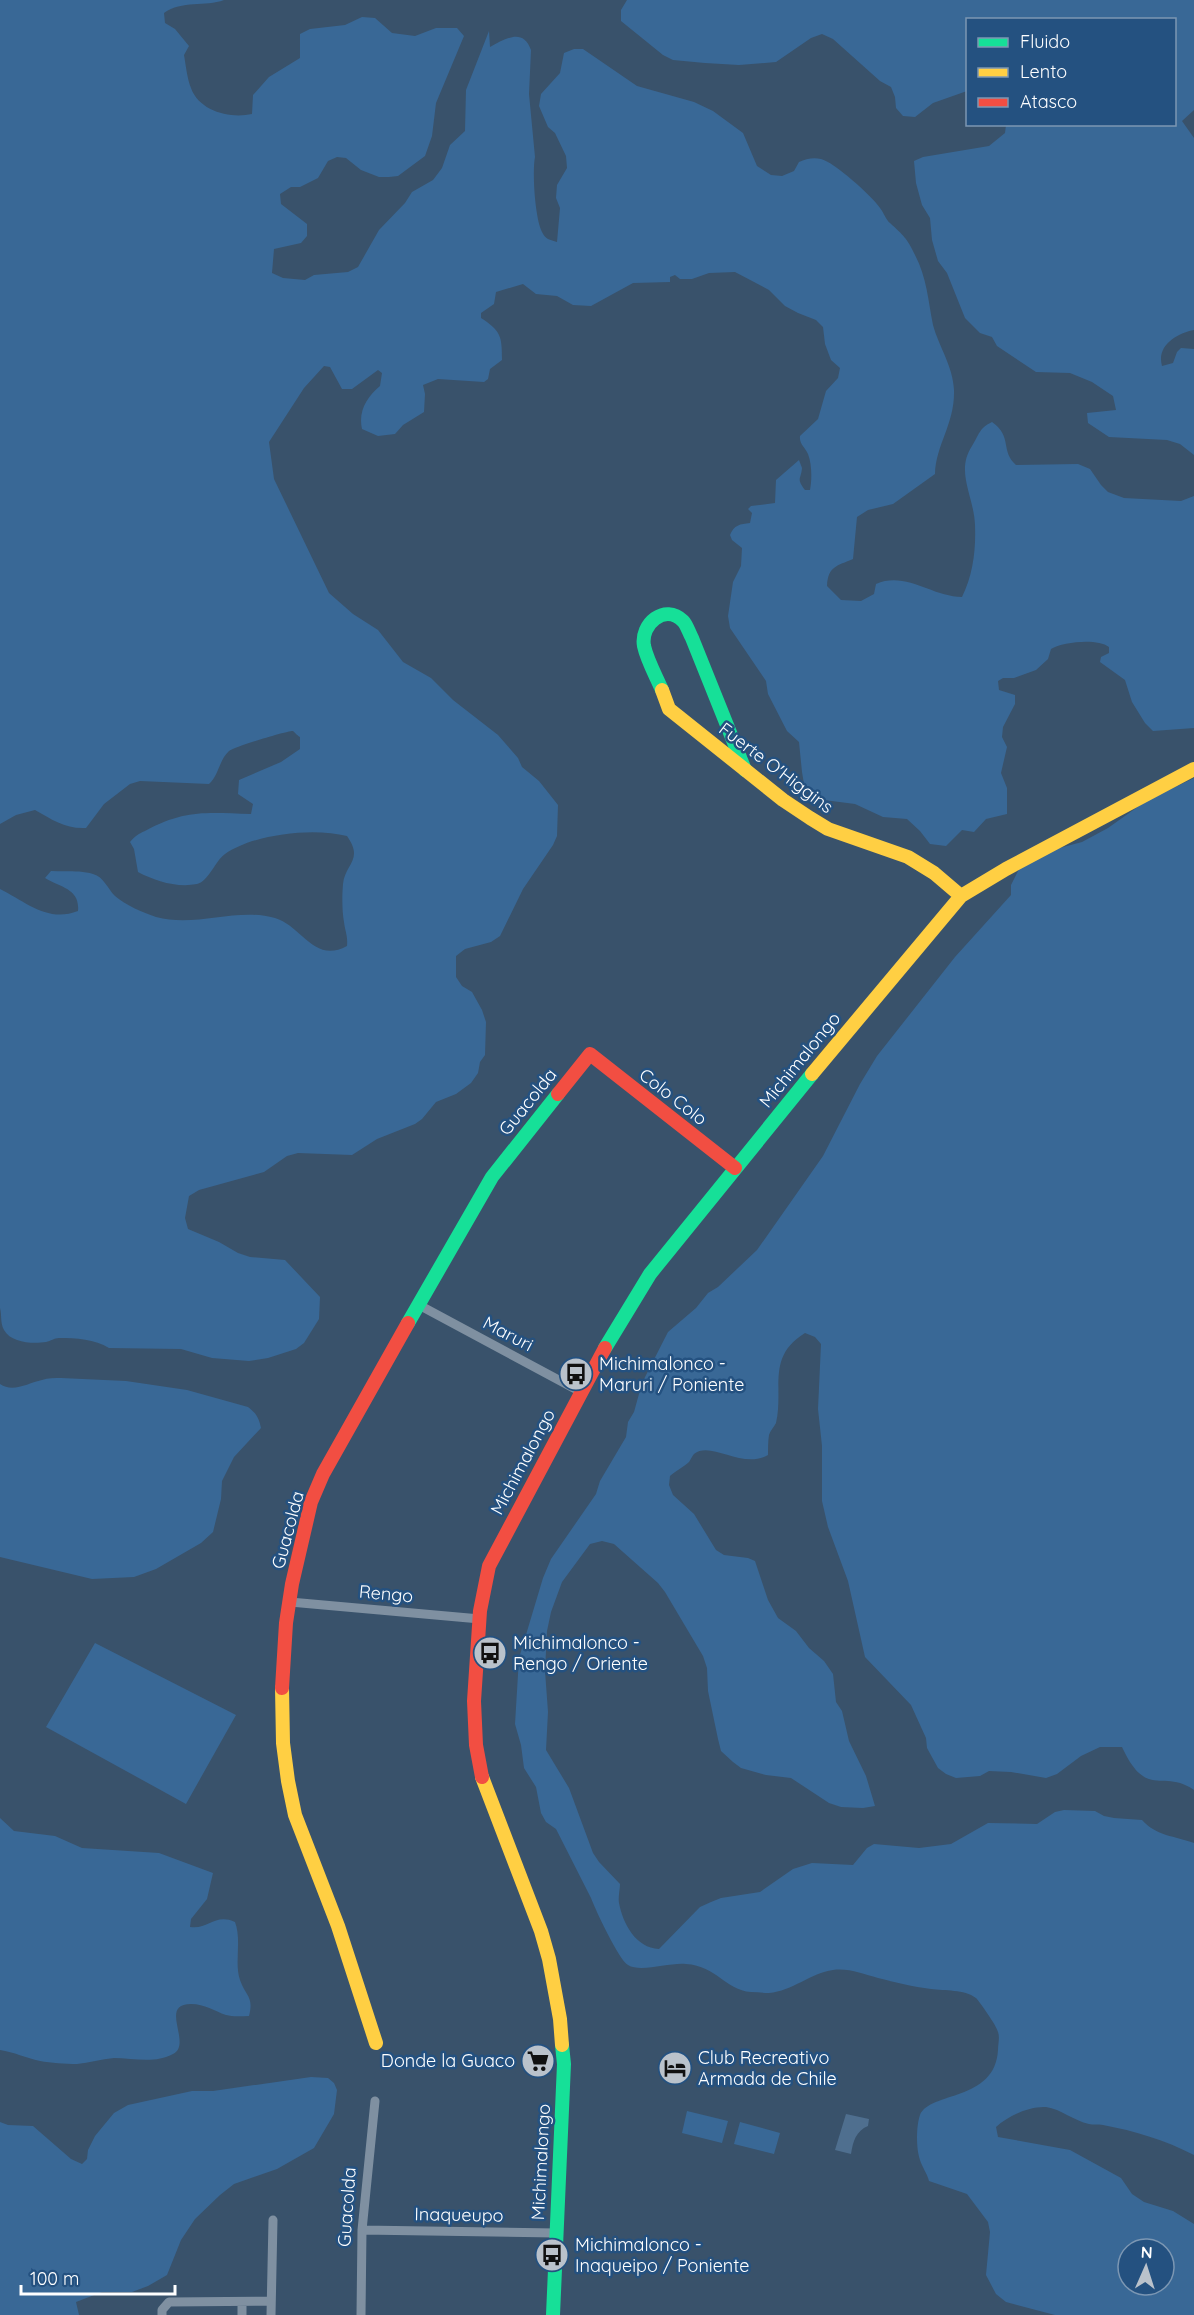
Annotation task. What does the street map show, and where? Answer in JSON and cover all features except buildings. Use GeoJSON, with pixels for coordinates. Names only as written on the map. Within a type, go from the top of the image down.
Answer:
{"type":"FeatureCollection","features":[{"type":"Feature","properties":{"kind":"street","name":"Fuerte O'Higgins"},"geometry":{"type":"LineString","coordinates":[[746,770],[683,621],[670,614],[660,615],[649,622],[644,645],[669,709],[783,800],[828,829],[908,857],[934,873],[962,896]]}},
{"type":"Feature","properties":{"kind":"street","name":"Michimalongo"},"geometry":{"type":"LineString","coordinates":[[553,2315],[564,2064],[560,2019],[549,1959],[541,1931],[481,1775],[473,1738],[482,1594],[489,1566],[581,1392],[639,1290],[861,1013],[962,896],[1006,868],[1194,769]]}},
{"type":"Feature","properties":{"kind":"street","name":"Colo Colo"},"geometry":{"type":"LineString","coordinates":[[590,1054],[735,1168]]}},
{"type":"Feature","properties":{"kind":"street","name":"Guacolda"},"geometry":{"type":"LineString","coordinates":[[376,2043],[332,1910],[295,1816],[287,1775],[282,1709],[284,1658],[290,1602],[308,1511],[323,1474],[492,1177],[590,1054]]}},
{"type":"Feature","properties":{"kind":"street","name":"Maruri"},"geometry":{"type":"LineString","coordinates":[[419,1305],[581,1392]]}},
{"type":"Feature","properties":{"kind":"street","name":"Rengo"},"geometry":{"type":"LineString","coordinates":[[290,1602],[480,1619]]}},
{"type":"Feature","properties":{"kind":"street","name":"Guacolda"},"geometry":{"type":"LineString","coordinates":[[361,2315],[362,2230],[375,2101]]}},
{"type":"Feature","properties":{"kind":"street"},"geometry":{"type":"LineString","coordinates":[[271,2315],[273,2220]]}},
{"type":"Feature","properties":{"kind":"street","name":"Inaqueupo"},"geometry":{"type":"LineString","coordinates":[[362,2230],[555,2233]]}},
{"type":"Feature","properties":{"kind":"street"},"geometry":{"type":"LineString","coordinates":[[164,2310],[170,2302],[271,2301]]}},
{"type":"Feature","properties":{"kind":"street"},"geometry":{"type":"LineString","coordinates":[[242,2302],[242,2315]]}},
{"type":"Feature","properties":{"kind":"shaded area"},"geometry":{"type":"Polygon","coordinates":[[[0,0],[224,0],[178,6],[164,13],[165,23],[175,29],[189,46],[184,55],[188,80],[195,96],[216,112],[234,115],[252,114],[253,95],[269,77],[300,58],[300,34],[310,29],[345,25],[362,17],[375,18],[392,33],[415,36],[436,28],[457,28],[464,36],[436,103],[432,136],[425,156],[398,176],[389,177],[379,177],[361,170],[346,158],[337,157],[328,161],[318,178],[300,187],[291,187],[280,194],[281,204],[307,224],[307,236],[301,243],[274,249],[272,273],[283,278],[305,280],[314,275],[348,272],[358,267],[379,230],[405,203],[412,192],[433,180],[442,168],[450,145],[465,131],[466,90],[489,31],[490,47],[507,38],[518,37],[528,43],[531,50],[529,94],[535,157],[535,195],[543,234],[550,240],[557,242],[560,208],[556,198],[557,185],[567,168],[566,156],[555,133],[548,127],[539,106],[541,94],[560,73],[564,53],[574,49],[583,49],[637,86],[694,102],[713,111],[743,133],[757,166],[771,175],[782,176],[794,171],[799,162],[807,159],[818,158],[827,161],[869,196],[910,245],[922,272],[933,325],[951,373],[954,402],[936,463],[935,474],[893,504],[868,510],[857,517],[853,559],[838,565],[831,571],[827,586],[841,600],[861,601],[874,594],[876,584],[887,581],[908,582],[940,593],[962,597],[971,571],[975,534],[974,514],[965,475],[965,465],[967,456],[980,432],[992,422],[1002,433],[1008,454],[1016,465],[1078,464],[1090,469],[1108,492],[1124,498],[1181,501],[1194,496],[1194,728],[1153,731],[1132,702],[1125,680],[1100,662],[1101,657],[1109,653],[1109,647],[1089,642],[1071,643],[1051,649],[1048,659],[1036,670],[998,681],[999,690],[1015,695],[1015,704],[1003,727],[1002,737],[1007,747],[1001,773],[1007,788],[1007,814],[986,819],[974,832],[962,830],[946,846],[930,844],[907,819],[883,817],[855,804],[824,800],[808,789],[804,784],[799,742],[787,731],[768,694],[766,681],[730,628],[728,616],[733,582],[741,566],[742,548],[732,540],[730,535],[738,526],[750,523],[752,513],[748,509],[751,506],[775,503],[776,480],[799,460],[802,468],[801,483],[805,490],[810,490],[810,462],[800,436],[818,419],[826,391],[838,378],[840,368],[831,360],[825,344],[823,327],[816,320],[785,306],[769,290],[735,272],[709,273],[692,279],[680,279],[675,275],[670,277],[670,282],[633,283],[591,306],[573,305],[557,296],[536,294],[523,284],[496,292],[494,304],[481,313],[481,318],[499,335],[502,360],[490,369],[488,379],[484,382],[438,379],[423,385],[424,412],[403,425],[395,434],[378,436],[362,429],[363,410],[371,395],[380,386],[382,373],[378,370],[352,389],[342,389],[330,367],[324,366],[304,388],[269,442],[274,479],[329,593],[353,614],[378,630],[403,662],[431,678],[453,700],[498,735],[518,758],[522,767],[539,781],[558,805],[557,836],[523,889],[500,936],[491,942],[465,949],[456,956],[456,977],[462,986],[472,992],[486,1022],[485,1055],[471,1083],[456,1094],[436,1102],[415,1124],[377,1139],[352,1155],[298,1153],[287,1156],[264,1172],[199,1190],[189,1196],[185,1218],[188,1229],[250,1257],[285,1260],[320,1297],[319,1319],[304,1343],[296,1349],[249,1361],[212,1358],[181,1349],[109,1348],[92,1341],[79,1339],[57,1338],[35,1343],[12,1338],[3,1327],[0,1308],[0,889],[47,913],[67,914],[78,911],[76,898],[69,890],[45,878],[51,871],[88,873],[97,875],[124,903],[156,917],[186,920],[260,915],[284,922],[317,947],[336,950],[347,946],[343,884],[354,851],[347,836],[301,832],[267,837],[237,847],[225,854],[205,879],[197,884],[166,883],[138,872],[134,849],[130,842],[140,833],[173,819],[196,814],[251,814],[253,804],[238,794],[239,780],[281,762],[300,749],[300,737],[293,731],[261,739],[229,751],[209,784],[140,781],[130,784],[104,804],[86,828],[65,825],[35,810],[16,815],[0,824],[0,0]]]}},
{"type":"Feature","properties":{"kind":"shaded area"},"geometry":{"type":"Polygon","coordinates":[[[627,0],[1194,0],[1194,110],[1182,121],[1194,138],[1194,330],[1170,341],[1162,352],[1161,359],[1162,366],[1173,363],[1181,348],[1194,349],[1194,455],[1180,444],[1167,440],[1109,437],[1088,423],[1087,413],[1116,410],[1113,396],[1092,382],[1070,373],[1036,372],[997,346],[992,337],[980,333],[965,318],[947,273],[938,261],[932,240],[930,218],[922,205],[916,183],[914,161],[923,157],[989,146],[1005,133],[1006,126],[1176,126],[1176,18],[966,18],[966,91],[933,103],[915,117],[903,116],[896,108],[891,87],[880,81],[833,39],[822,34],[811,38],[776,62],[739,65],[673,60],[663,55],[621,21],[621,10],[627,0]]]}},
{"type":"Feature","properties":{"kind":"shaded area"},"geometry":{"type":"Polygon","coordinates":[[[1194,778],[1194,1790],[1183,1784],[1148,1779],[1139,1773],[1122,1747],[1100,1747],[1081,1756],[1057,1774],[1046,1778],[989,1771],[980,1776],[956,1778],[938,1768],[927,1748],[926,1738],[911,1705],[865,1657],[848,1581],[828,1527],[822,1501],[822,1446],[818,1409],[821,1344],[815,1337],[805,1333],[785,1352],[781,1363],[778,1410],[776,1423],[769,1435],[768,1455],[758,1459],[748,1459],[709,1450],[701,1451],[694,1454],[689,1462],[670,1476],[669,1485],[673,1495],[694,1514],[716,1550],[724,1555],[755,1561],[768,1600],[778,1618],[796,1631],[833,1674],[836,1702],[842,1711],[849,1741],[866,1776],[875,1806],[841,1807],[829,1803],[791,1778],[766,1775],[741,1768],[721,1751],[703,1656],[658,1583],[614,1544],[602,1541],[590,1544],[562,1582],[551,1612],[547,1631],[545,1671],[548,1712],[546,1750],[569,1788],[593,1853],[620,1884],[619,1903],[627,1927],[637,1940],[651,1948],[659,1949],[700,1907],[721,1898],[760,1892],[793,1869],[812,1863],[853,1865],[867,1848],[874,1844],[919,1848],[951,1844],[988,1823],[1037,1824],[1055,1812],[1064,1810],[1095,1811],[1114,1818],[1142,1820],[1153,1829],[1194,1843],[1194,2155],[1150,2137],[1115,2127],[1083,2122],[1046,2107],[1019,2112],[996,2127],[998,2137],[1070,2150],[1121,2178],[1132,2194],[1144,2202],[1173,2211],[1194,2224],[1194,2315],[1055,2315],[1006,2302],[996,2294],[986,2275],[990,2232],[988,2222],[967,2194],[929,2181],[921,2163],[917,2144],[920,2115],[926,2107],[975,2087],[986,2079],[994,2067],[999,2034],[976,1998],[960,1992],[918,1987],[845,1970],[825,1972],[786,1989],[767,1993],[751,1992],[734,1987],[706,1969],[697,1966],[679,1964],[640,1968],[628,1965],[608,1934],[556,1829],[546,1822],[541,1813],[536,1787],[524,1768],[515,1724],[519,1658],[543,1578],[551,1559],[596,1494],[600,1481],[626,1437],[628,1422],[634,1412],[642,1383],[668,1332],[757,1250],[823,1156],[877,1056],[955,957],[1011,895],[1011,885],[1019,869],[1052,850],[1082,842],[1108,828],[1146,801],[1194,778]]]}},
{"type":"Feature","properties":{"kind":"shaded area"},"geometry":{"type":"Polygon","coordinates":[[[61,1378],[126,1381],[187,1390],[248,1407],[255,1414],[261,1428],[234,1457],[222,1481],[221,1499],[213,1532],[201,1543],[156,1569],[134,1577],[92,1579],[0,1557],[0,1384],[10,1388],[61,1378]]]}},
{"type":"Feature","properties":{"kind":"shaded area"},"geometry":{"type":"Polygon","coordinates":[[[95,1643],[236,1715],[186,1804],[46,1727],[95,1643]]]}},
{"type":"Feature","properties":{"kind":"shaded area"},"geometry":{"type":"Polygon","coordinates":[[[0,1818],[14,1831],[55,1836],[82,1848],[159,1853],[213,1873],[207,1899],[191,1919],[190,1927],[202,1926],[222,1919],[235,1922],[238,1937],[238,1973],[250,2000],[249,2016],[229,2016],[196,2004],[182,2006],[177,2010],[176,2017],[180,2042],[178,2049],[173,2054],[159,2059],[114,2058],[63,2064],[40,2061],[0,2050],[0,1818]]]}},
{"type":"Feature","properties":{"kind":"shaded area"},"geometry":{"type":"Polygon","coordinates":[[[311,2077],[328,2078],[337,2090],[334,2114],[314,2148],[277,2169],[234,2184],[220,2195],[195,2219],[181,2240],[167,2275],[132,2292],[102,2292],[76,2302],[79,2315],[0,2315],[0,2122],[8,2125],[33,2126],[71,2159],[82,2164],[87,2159],[88,2150],[95,2136],[114,2113],[128,2105],[192,2091],[213,2091],[311,2077]]]}},
{"type":"Feature","properties":{"kind":"shaded area"},"geometry":{"type":"Polygon","coordinates":[[[687,2111],[728,2121],[722,2143],[682,2133],[687,2111]]]}},
{"type":"Feature","properties":{"kind":"shaded area"},"geometry":{"type":"Polygon","coordinates":[[[846,2114],[869,2119],[868,2126],[856,2137],[851,2154],[835,2150],[846,2114]]]}},
{"type":"Feature","properties":{"kind":"shaded area"},"geometry":{"type":"Polygon","coordinates":[[[740,2122],[780,2133],[774,2154],[734,2144],[740,2122]]]}},
{"type":"Feature","properties":{"kind":"traffic: fast"},"geometry":{"type":"LineString","coordinates":[[662,690],[647,657],[644,638],[646,630],[655,618],[669,614],[683,621],[687,627],[745,770]]}},
{"type":"Feature","properties":{"kind":"traffic: fast"},"geometry":{"type":"LineString","coordinates":[[605,1348],[650,1274],[812,1074]]}},
{"type":"Feature","properties":{"kind":"traffic: fast"},"geometry":{"type":"LineString","coordinates":[[408,1323],[492,1177],[558,1094]]}},
{"type":"Feature","properties":{"kind":"traffic: fast"},"geometry":{"type":"LineString","coordinates":[[553,2315],[564,2064],[562,2045]]}},
{"type":"Feature","properties":{"kind":"traffic: slow"},"geometry":{"type":"LineString","coordinates":[[662,690],[669,709],[783,800],[828,829],[908,857],[934,873],[961,896]]}},
{"type":"Feature","properties":{"kind":"traffic: slow"},"geometry":{"type":"LineString","coordinates":[[812,1074],[961,896],[1006,869],[1194,769]]}},
{"type":"Feature","properties":{"kind":"traffic: slow"},"geometry":{"type":"LineString","coordinates":[[282,1688],[283,1743],[295,1815],[338,1926],[376,2043]]}},
{"type":"Feature","properties":{"kind":"traffic: slow"},"geometry":{"type":"LineString","coordinates":[[482,1777],[541,1931],[549,1959],[560,2019],[562,2045]]}},
{"type":"Feature","properties":{"kind":"traffic: jam"},"geometry":{"type":"LineString","coordinates":[[558,1094],[590,1054],[735,1168]]}},
{"type":"Feature","properties":{"kind":"traffic: jam"},"geometry":{"type":"LineString","coordinates":[[282,1688],[286,1623],[292,1584],[311,1502],[323,1474],[408,1323]]}},
{"type":"Feature","properties":{"kind":"traffic: jam"},"geometry":{"type":"LineString","coordinates":[[482,1777],[476,1745],[474,1701],[480,1611],[489,1566],[605,1348]]}},
{"type":"Feature","properties":{"kind":"place","name":"Michimalonco - Maruri / Poniente"},"geometry":{"type":"Point","coordinates":[576,1374]}},
{"type":"Feature","properties":{"kind":"place","name":"Michimalonco - Rengo / Oriente"},"geometry":{"type":"Point","coordinates":[490,1653]}},
{"type":"Feature","properties":{"kind":"place","name":"Donde la Guaco"},"geometry":{"type":"Point","coordinates":[538,2061]}},
{"type":"Feature","properties":{"kind":"place","name":"Club Recreativo Armada de Chile"},"geometry":{"type":"Point","coordinates":[675,2068]}},
{"type":"Feature","properties":{"kind":"place","name":"Michimalonco - Inaqueipo / Poniente"},"geometry":{"type":"Point","coordinates":[552,2255]}}]}
